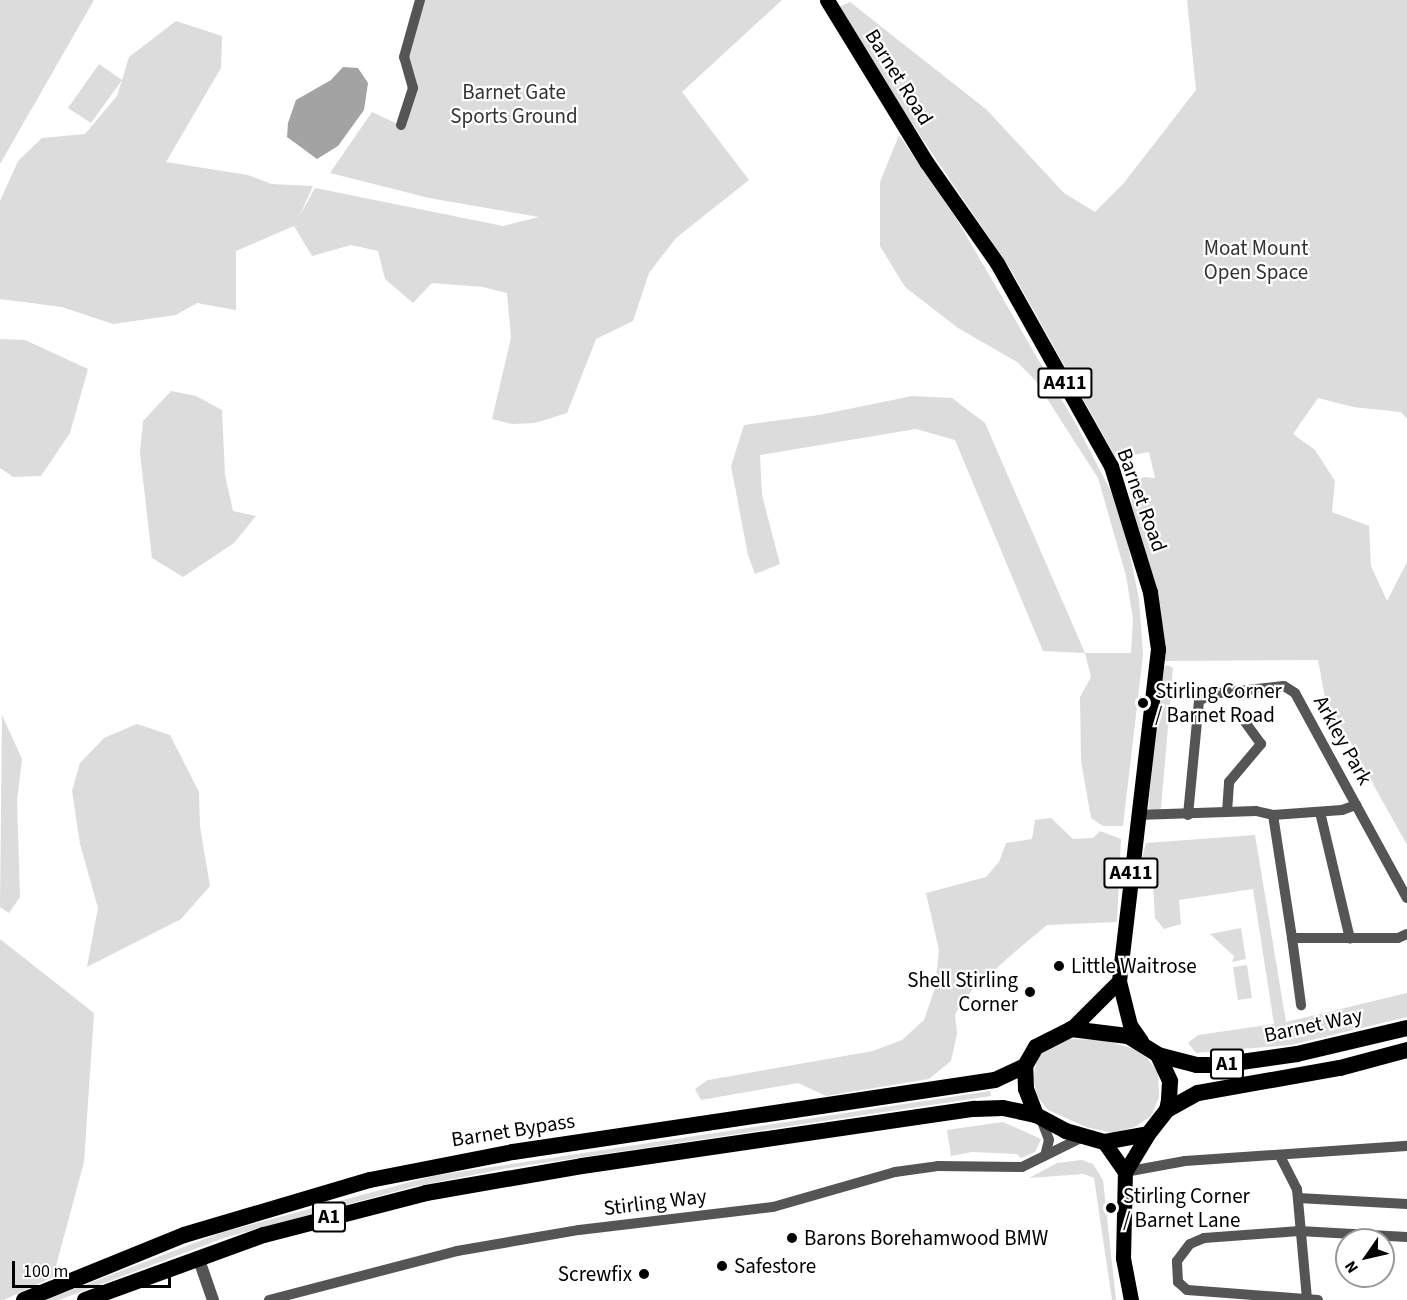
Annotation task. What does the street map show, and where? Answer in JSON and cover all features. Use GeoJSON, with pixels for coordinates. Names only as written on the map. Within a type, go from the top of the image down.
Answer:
{"type":"FeatureCollection","features":[{"type":"Feature","properties":{"kind":"highway","name":"Barnet Way"},"geometry":{"type":"LineString","coordinates":[[1158,1055],[1197,1065],[1220,1065],[1297,1054],[1407,1028]]}},
{"type":"Feature","properties":{"kind":"highway"},"geometry":{"type":"LineString","coordinates":[[1071,1029],[1114,1032],[1141,1041],[1158,1055],[1170,1081],[1167,1110],[1148,1134],[1104,1142],[1085,1137],[1039,1117],[1026,1089],[1025,1066],[1036,1047],[1071,1029]]}},
{"type":"Feature","properties":{"kind":"highway","name":"A1"},"geometry":{"type":"LineString","coordinates":[[1167,1110],[1198,1093],[1340,1068],[1407,1050]]}},
{"type":"Feature","properties":{"kind":"highway","name":"Barnet Bypass"},"geometry":{"type":"LineString","coordinates":[[24,1300],[184,1235],[370,1180],[513,1152],[995,1080],[1025,1066]]}},
{"type":"Feature","properties":{"kind":"highway","name":"A1"},"geometry":{"type":"LineString","coordinates":[[86,1300],[198,1257],[336,1215],[513,1177],[975,1109],[1003,1108],[1039,1117]]}},
{"type":"Feature","properties":{"kind":"main road","name":"Barnet Road"},"geometry":{"type":"LineString","coordinates":[[826,0],[927,163],[997,263],[1111,466],[1145,571],[1157,632],[1119,981],[1130,1025],[1141,1041]]}},
{"type":"Feature","properties":{"kind":"main road"},"geometry":{"type":"LineString","coordinates":[[1071,1029],[1119,981]]}},
{"type":"Feature","properties":{"kind":"main road"},"geometry":{"type":"LineString","coordinates":[[1131,1300],[1123,1258],[1125,1172],[1148,1134]]}},
{"type":"Feature","properties":{"kind":"main road"},"geometry":{"type":"LineString","coordinates":[[1104,1142],[1125,1172]]}},
{"type":"Feature","properties":{"kind":"street"},"geometry":{"type":"LineString","coordinates":[[401,125],[413,88],[404,57],[420,0]]}},
{"type":"Feature","properties":{"kind":"street","name":"Arkley Park"},"geometry":{"type":"LineString","coordinates":[[1188,815],[1199,701],[1211,694],[1284,686],[1295,693],[1407,898]]}},
{"type":"Feature","properties":{"kind":"street"},"geometry":{"type":"LineString","coordinates":[[1227,812],[1229,782],[1261,744],[1245,722]]}},
{"type":"Feature","properties":{"kind":"street","name":"Arkley Park"},"geometry":{"type":"LineString","coordinates":[[1137,815],[1256,811],[1273,815],[1320,812],[1356,805]]}},
{"type":"Feature","properties":{"kind":"street"},"geometry":{"type":"LineString","coordinates":[[1320,812],[1350,939]]}},
{"type":"Feature","properties":{"kind":"street"},"geometry":{"type":"LineString","coordinates":[[1273,815],[1301,1005]]}},
{"type":"Feature","properties":{"kind":"street"},"geometry":{"type":"LineString","coordinates":[[1292,938],[1350,939],[1407,934]]}},
{"type":"Feature","properties":{"kind":"street"},"geometry":{"type":"LineString","coordinates":[[1039,1117],[1048,1140],[1045,1156]]}},
{"type":"Feature","properties":{"kind":"street","name":"Stirling Way"},"geometry":{"type":"LineString","coordinates":[[269,1300],[457,1251],[579,1230],[773,1207],[868,1179],[924,1167],[1022,1167],[1085,1137]]}},
{"type":"Feature","properties":{"kind":"street"},"geometry":{"type":"LineString","coordinates":[[1125,1172],[1185,1161],[1407,1146]]}},
{"type":"Feature","properties":{"kind":"street"},"geometry":{"type":"LineString","coordinates":[[1280,1156],[1294,1179],[1298,1198],[1299,1231],[1307,1299]]}},
{"type":"Feature","properties":{"kind":"street"},"geometry":{"type":"LineString","coordinates":[[1298,1198],[1407,1204]]}},
{"type":"Feature","properties":{"kind":"street"},"geometry":{"type":"LineString","coordinates":[[1318,1300],[1187,1290],[1178,1282],[1175,1270],[1180,1255],[1194,1241],[1299,1231],[1407,1237]]}},
{"type":"Feature","properties":{"kind":"street"},"geometry":{"type":"LineString","coordinates":[[198,1257],[213,1300]]}},
{"type":"Feature","properties":{"kind":"green space"},"geometry":{"type":"Polygon","coordinates":[[[0,0],[94,0],[0,164],[0,0]]]}},
{"type":"Feature","properties":{"kind":"green space","name":"Barnet Gate Sports Ground"},"geometry":{"type":"Polygon","coordinates":[[[420,0],[782,0],[682,92],[749,180],[676,238],[649,273],[633,321],[596,339],[567,413],[535,423],[512,424],[492,419],[511,338],[507,293],[483,287],[432,283],[413,303],[385,279],[378,251],[351,245],[312,256],[294,226],[236,251],[236,310],[197,303],[176,315],[113,324],[62,307],[0,299],[0,201],[18,161],[42,138],[85,134],[117,96],[129,57],[176,21],[222,36],[221,68],[166,162],[248,175],[272,184],[313,186],[299,217],[315,188],[503,226],[539,217],[429,198],[330,173],[372,112],[400,125],[413,88],[404,57],[420,0]]]}},
{"type":"Feature","properties":{"kind":"green space","name":"Moat Mount Open Space"},"geometry":{"type":"Polygon","coordinates":[[[1187,0],[1407,0],[1407,419],[1401,412],[1353,407],[1318,398],[1293,434],[1315,450],[1335,481],[1332,512],[1369,526],[1371,566],[1387,601],[1407,562],[1407,845],[1325,698],[1318,660],[1162,661],[1157,590],[1132,506],[1130,484],[1144,477],[1155,478],[1149,452],[1116,458],[1011,270],[909,119],[839,7],[850,2],[987,110],[1064,193],[1095,212],[1123,184],[1196,90],[1187,0]]]}},
{"type":"Feature","properties":{"kind":"green space"},"geometry":{"type":"Polygon","coordinates":[[[99,64],[122,80],[91,123],[68,108],[99,64]]]}},
{"type":"Feature","properties":{"kind":"green space"},"geometry":{"type":"Polygon","coordinates":[[[899,135],[956,218],[1077,426],[1114,497],[1126,536],[1139,599],[1143,655],[1123,826],[1103,826],[1091,818],[1081,761],[1080,697],[1091,677],[1085,653],[1131,653],[1133,619],[1126,576],[1098,478],[1035,380],[1017,362],[958,328],[905,287],[880,246],[880,182],[899,135]]]}},
{"type":"Feature","properties":{"kind":"green space"},"geometry":{"type":"Polygon","coordinates":[[[0,339],[25,340],[88,369],[70,433],[41,476],[13,477],[0,468],[0,339]]]}},
{"type":"Feature","properties":{"kind":"green space"},"geometry":{"type":"Polygon","coordinates":[[[171,391],[196,396],[222,410],[225,475],[233,511],[256,516],[234,543],[183,577],[152,558],[140,453],[143,421],[171,391]]]}},
{"type":"Feature","properties":{"kind":"green space"},"geometry":{"type":"Polygon","coordinates":[[[912,396],[952,398],[985,423],[1085,653],[1043,651],[955,440],[916,429],[760,455],[762,495],[780,564],[755,574],[748,555],[731,466],[744,425],[819,415],[912,396]]]}},
{"type":"Feature","properties":{"kind":"green space"},"geometry":{"type":"Polygon","coordinates":[[[1167,665],[1173,668],[1161,808],[1157,813],[1148,811],[1162,668],[1167,665]]]}},
{"type":"Feature","properties":{"kind":"green space"},"geometry":{"type":"Polygon","coordinates":[[[2,715],[22,759],[17,801],[20,897],[9,913],[0,907],[2,715]]]}},
{"type":"Feature","properties":{"kind":"green space"},"geometry":{"type":"Polygon","coordinates":[[[137,724],[170,735],[199,792],[200,827],[210,886],[181,919],[87,967],[98,908],[80,844],[72,791],[80,763],[104,738],[137,724]]]}},
{"type":"Feature","properties":{"kind":"green space"},"geometry":{"type":"Polygon","coordinates":[[[1051,818],[1073,839],[1093,838],[1100,831],[1121,839],[1117,922],[1047,925],[1017,950],[972,990],[955,1014],[957,1034],[951,1061],[929,1079],[826,1096],[798,1083],[701,1100],[695,1089],[708,1080],[873,1051],[902,1040],[924,1020],[935,988],[939,950],[926,893],[986,877],[999,862],[1006,843],[1032,839],[1035,820],[1051,818]]]}},
{"type":"Feature","properties":{"kind":"green space"},"geometry":{"type":"Polygon","coordinates":[[[1255,835],[1286,1022],[1407,993],[1407,1017],[1291,1045],[1196,1053],[1188,1043],[1198,1035],[1274,1024],[1253,889],[1179,900],[1181,924],[1164,929],[1155,918],[1152,867],[1141,862],[1146,843],[1255,835]]]}},
{"type":"Feature","properties":{"kind":"green space"},"geometry":{"type":"Polygon","coordinates":[[[1241,928],[1246,959],[1232,962],[1234,956],[1210,934],[1241,928]]]}},
{"type":"Feature","properties":{"kind":"green space"},"geometry":{"type":"Polygon","coordinates":[[[0,939],[94,1013],[84,1162],[53,1277],[4,1300],[0,1300],[0,939]]]}},
{"type":"Feature","properties":{"kind":"green space"},"geometry":{"type":"Polygon","coordinates":[[[1247,965],[1252,998],[1238,1000],[1233,967],[1247,965]]]}},
{"type":"Feature","properties":{"kind":"green space"},"geometry":{"type":"Polygon","coordinates":[[[1069,1039],[1104,1040],[1134,1049],[1147,1058],[1158,1072],[1159,1097],[1151,1116],[1135,1127],[1113,1133],[1086,1127],[1048,1110],[1037,1096],[1033,1078],[1037,1059],[1050,1046],[1069,1039]]]}},
{"type":"Feature","properties":{"kind":"green space"},"geometry":{"type":"Polygon","coordinates":[[[990,1091],[991,1096],[503,1169],[412,1187],[224,1238],[59,1300],[45,1300],[223,1232],[433,1176],[990,1091]]]}},
{"type":"Feature","properties":{"kind":"green space"},"geometry":{"type":"Polygon","coordinates":[[[1003,1122],[1041,1139],[1035,1152],[1021,1158],[1017,1154],[972,1152],[951,1156],[947,1130],[1003,1122]]]}},
{"type":"Feature","properties":{"kind":"green space"},"geometry":{"type":"Polygon","coordinates":[[[1082,1160],[1093,1164],[1103,1180],[1116,1300],[1112,1300],[1094,1178],[1084,1174],[1029,1178],[1057,1163],[1082,1160]]]}},
{"type":"Feature","properties":{"kind":"shaded area"},"geometry":{"type":"Polygon","coordinates":[[[343,67],[358,68],[368,83],[364,110],[338,146],[317,159],[287,137],[288,123],[296,100],[331,80],[343,67]]]}},
{"type":"Feature","properties":{"kind":"place","name":"Stirling Corner / Barnet Road"},"geometry":{"type":"Point","coordinates":[1143,703]}},
{"type":"Feature","properties":{"kind":"place","name":"Little Waitrose"},"geometry":{"type":"Point","coordinates":[1059,966]}},
{"type":"Feature","properties":{"kind":"place","name":"Shell Stirling Corner"},"geometry":{"type":"Point","coordinates":[1030,992]}},
{"type":"Feature","properties":{"kind":"place","name":"Stirling Corner / Barnet Lane"},"geometry":{"type":"Point","coordinates":[1111,1208]}},
{"type":"Feature","properties":{"kind":"place","name":"Barons Borehamwood BMW"},"geometry":{"type":"Point","coordinates":[792,1238]}},
{"type":"Feature","properties":{"kind":"place","name":"Safestore"},"geometry":{"type":"Point","coordinates":[722,1266]}},
{"type":"Feature","properties":{"kind":"place","name":"Screwfix"},"geometry":{"type":"Point","coordinates":[644,1274]}}]}
